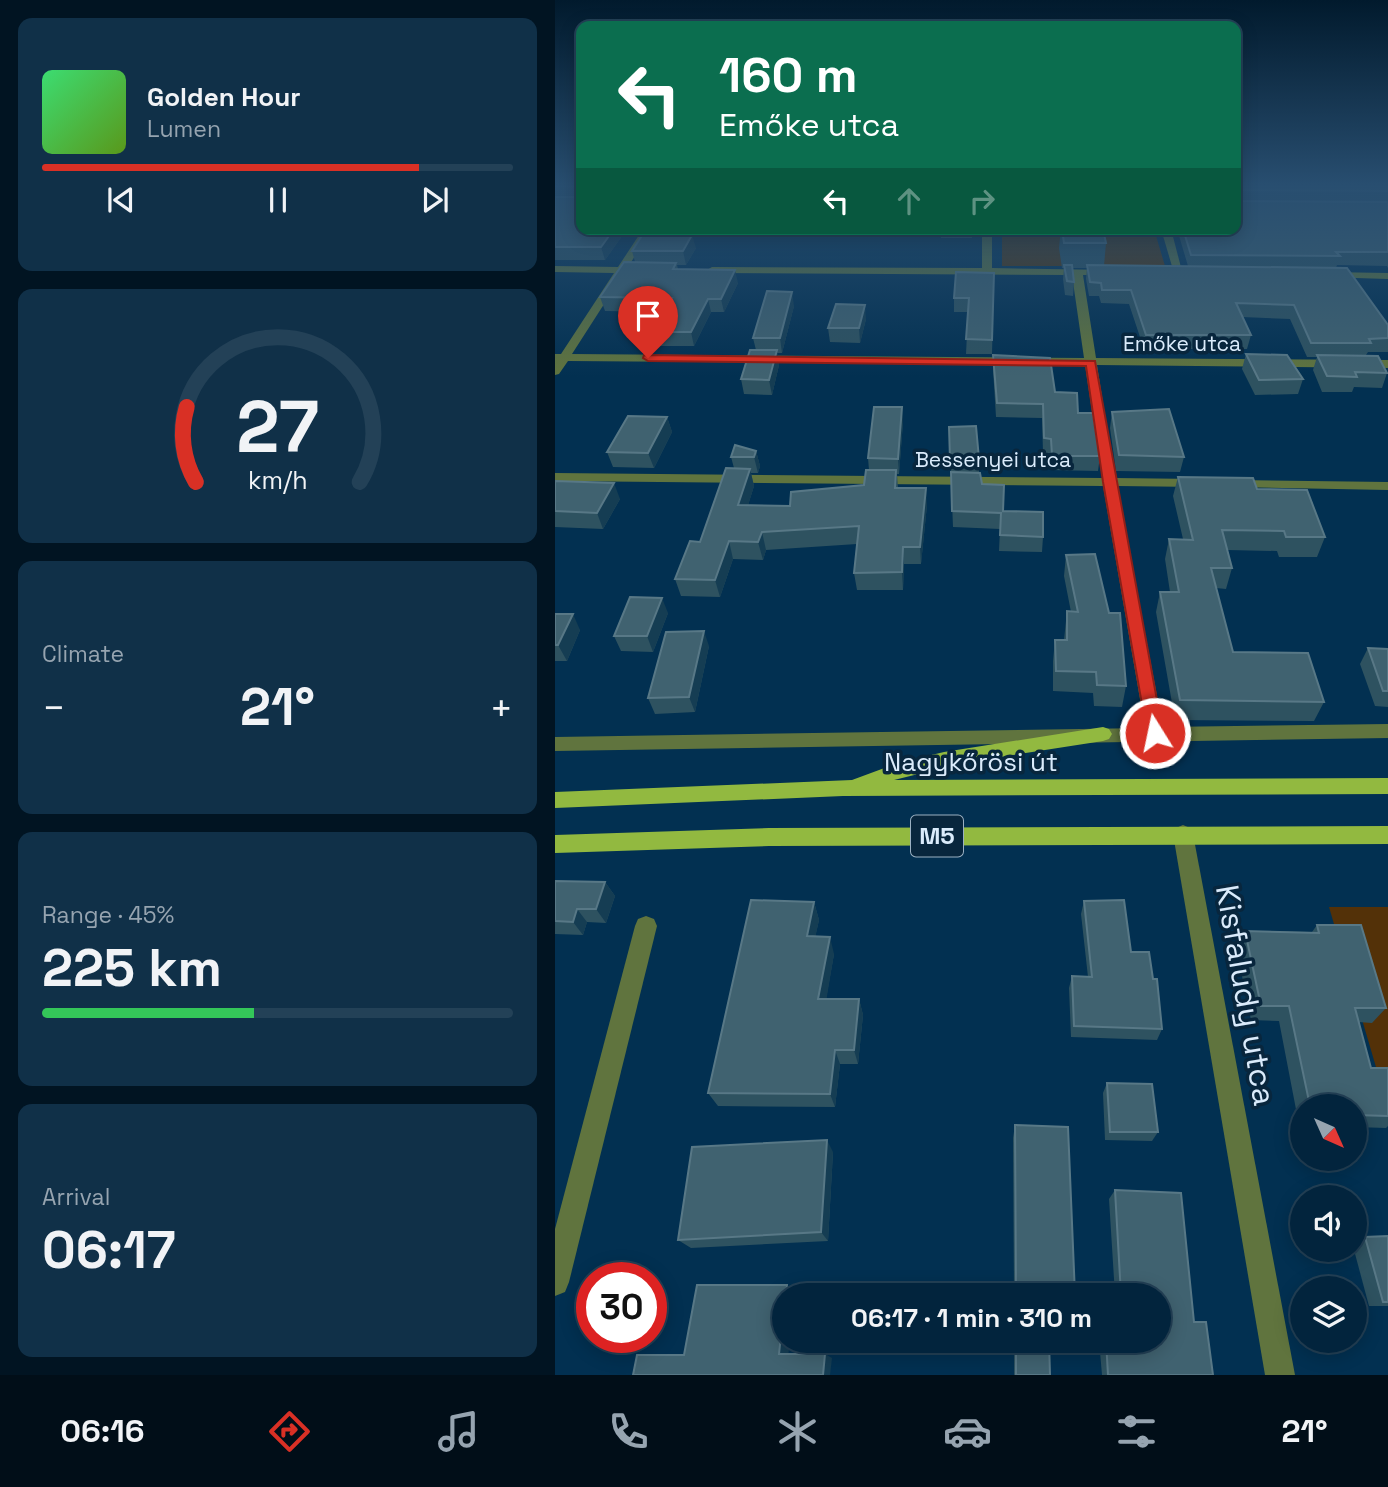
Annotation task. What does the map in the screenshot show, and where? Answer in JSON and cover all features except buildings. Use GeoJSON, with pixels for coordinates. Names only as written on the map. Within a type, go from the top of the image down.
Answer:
{"type":"FeatureCollection","features":[{"type":"Feature","properties":{"kind":"main road"},"geometry":{"type":"LineString","coordinates":[[843,788],[944,759],[1103,734]]}},
{"type":"Feature","properties":{"kind":"main road","name":"Nagykőrösi út"},"geometry":{"type":"LineString","coordinates":[[555,800],[843,788],[1388,786]]}},
{"type":"Feature","properties":{"kind":"main road","name":"M5"},"geometry":{"type":"LineString","coordinates":[[555,844],[769,837],[1388,835]]}},
{"type":"Feature","properties":{"kind":"street"},"geometry":{"type":"LineString","coordinates":[[555,371],[560,357],[635,248]]}},
{"type":"Feature","properties":{"kind":"street"},"geometry":{"type":"LineString","coordinates":[[987,248],[987,271]]}},
{"type":"Feature","properties":{"kind":"street"},"geometry":{"type":"LineString","coordinates":[[1172,248],[1179,273]]}},
{"type":"Feature","properties":{"kind":"street"},"geometry":{"type":"LineString","coordinates":[[555,269],[648,270]]}},
{"type":"Feature","properties":{"kind":"street"},"geometry":{"type":"LineString","coordinates":[[702,270],[1115,272]]}},
{"type":"Feature","properties":{"kind":"street"},"geometry":{"type":"LineString","coordinates":[[1077,272],[1109,482],[1155,733]]}},
{"type":"Feature","properties":{"kind":"street"},"geometry":{"type":"LineString","coordinates":[[1166,273],[1193,274]]}},
{"type":"Feature","properties":{"kind":"street"},"geometry":{"type":"LineString","coordinates":[[1318,275],[1388,276]]}},
{"type":"Feature","properties":{"kind":"street","name":"Emőke utca"},"geometry":{"type":"LineString","coordinates":[[560,357],[1388,364]]}},
{"type":"Feature","properties":{"kind":"street","name":"Bessenyei utca"},"geometry":{"type":"LineString","coordinates":[[555,477],[1388,486]]}},
{"type":"Feature","properties":{"kind":"street","name":"Nagykőrösi út"},"geometry":{"type":"LineString","coordinates":[[555,744],[1388,731]]}},
{"type":"Feature","properties":{"kind":"street","name":"Kisfaludy utca"},"geometry":{"type":"LineString","coordinates":[[1183,834],[1280,1375]]}},
{"type":"Feature","properties":{"kind":"street"},"geometry":{"type":"LineString","coordinates":[[555,1282],[646,926]]}},
{"type":"Feature","properties":{"kind":"shaded area"},"geometry":{"type":"Polygon","coordinates":[[[1002,248],[1160,248],[1165,266],[1002,266],[1002,248]]]}},
{"type":"Feature","properties":{"kind":"shaded area"},"geometry":{"type":"Polygon","coordinates":[[[1329,907],[1388,907],[1388,1108],[1329,907]]]}},
{"type":"Feature","properties":{"kind":"route"},"geometry":{"type":"LineString","coordinates":[[648,358],[1091,363],[1109,482],[1155,733]]}}]}
